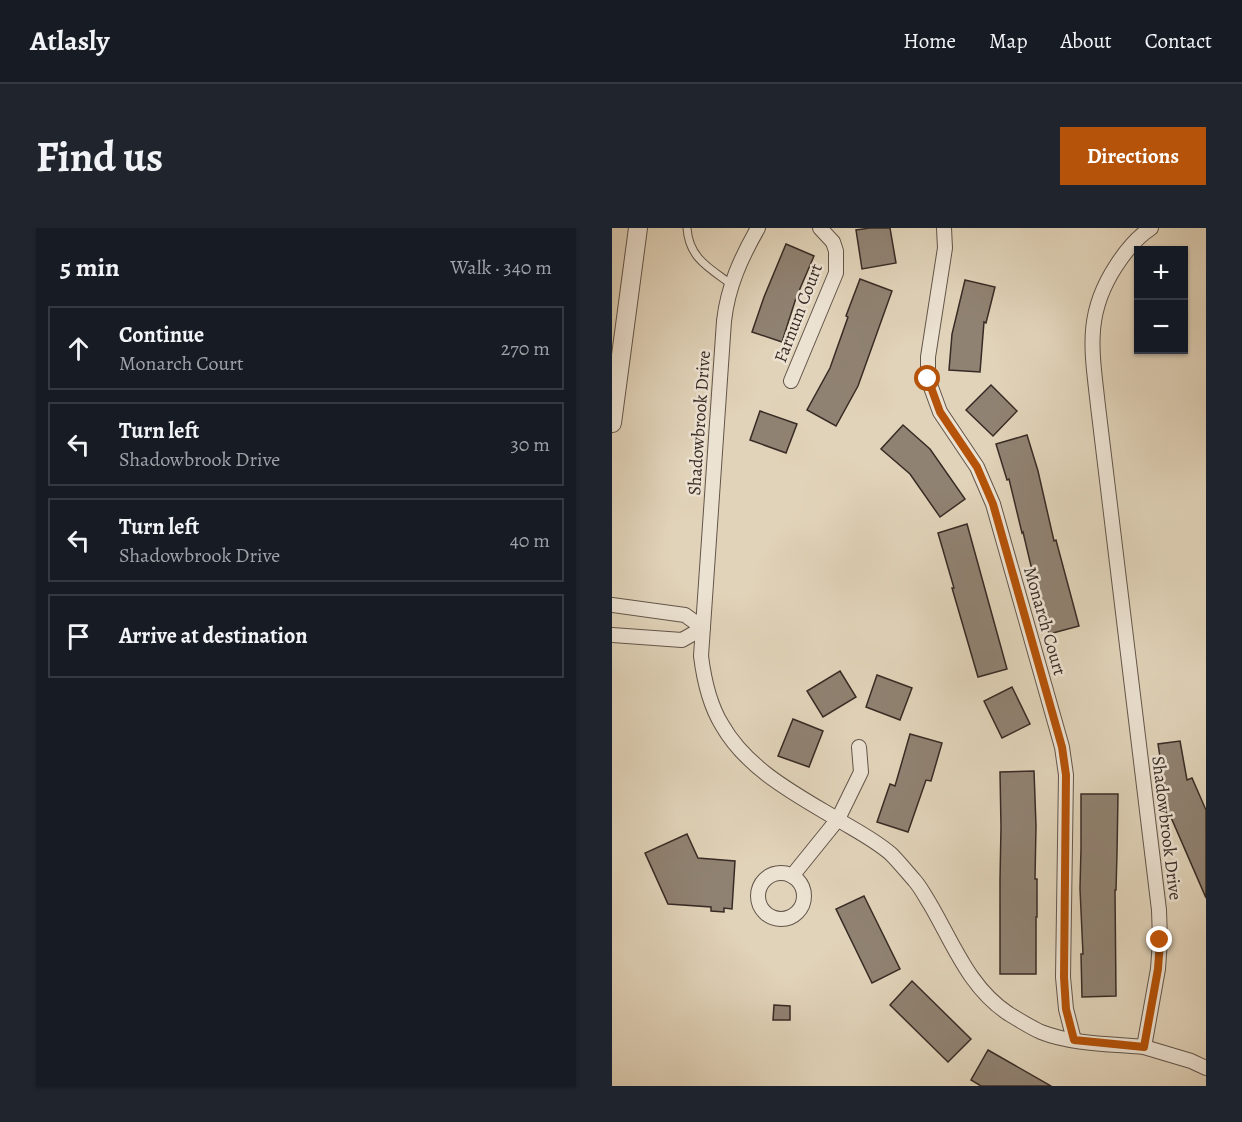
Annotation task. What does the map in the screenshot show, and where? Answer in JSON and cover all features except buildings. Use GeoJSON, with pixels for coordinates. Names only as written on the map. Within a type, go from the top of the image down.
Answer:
{"type":"FeatureCollection","features":[{"type":"Feature","properties":{"kind":"street"},"geometry":{"type":"LineString","coordinates":[[612,423],[638,228]]}},
{"type":"Feature","properties":{"kind":"street","name":"Shadowbrook Drive"},"geometry":{"type":"LineString","coordinates":[[759,228],[731,284],[724,321],[702,656],[704,680],[712,706],[721,725],[746,756],[760,769],[859,831],[891,854],[918,884],[967,972],[992,1001],[1006,1012],[1042,1032],[1074,1040],[1144,1047],[1158,969],[1159,910],[1098,406],[1092,335],[1100,296],[1110,276],[1121,258],[1151,228]]}},
{"type":"Feature","properties":{"kind":"street","name":"Farnum Court"},"geometry":{"type":"LineString","coordinates":[[791,381],[836,273],[836,251],[833,242],[820,228]]}},
{"type":"Feature","properties":{"kind":"street","name":"Monarch Court"},"geometry":{"type":"LineString","coordinates":[[944,228],[945,248],[928,357],[928,379],[940,412],[977,467],[993,504],[1062,747],[1066,775],[1064,977],[1066,1009],[1074,1040]]}},
{"type":"Feature","properties":{"kind":"street"},"geometry":{"type":"LineString","coordinates":[[612,286],[630,288]]}},
{"type":"Feature","properties":{"kind":"street"},"geometry":{"type":"LineString","coordinates":[[612,605],[685,615],[703,628],[682,640],[612,635]]}},
{"type":"Feature","properties":{"kind":"street"},"geometry":{"type":"LineString","coordinates":[[792,876],[837,819],[861,772],[859,747]]}},
{"type":"Feature","properties":{"kind":"street"},"geometry":{"type":"LineString","coordinates":[[1144,1047],[1191,1061],[1206,1068]]}},
{"type":"Feature","properties":{"kind":"lane"},"geometry":{"type":"LineString","coordinates":[[687,228],[687,237],[697,256],[731,284]]}},
{"type":"Feature","properties":{"kind":"route"},"geometry":{"type":"LineString","coordinates":[[928,379],[940,412],[977,467],[993,504],[1062,747],[1066,775],[1064,977],[1066,1009],[1074,1040],[1144,1047],[1153,1006],[1160,940]]}}]}
